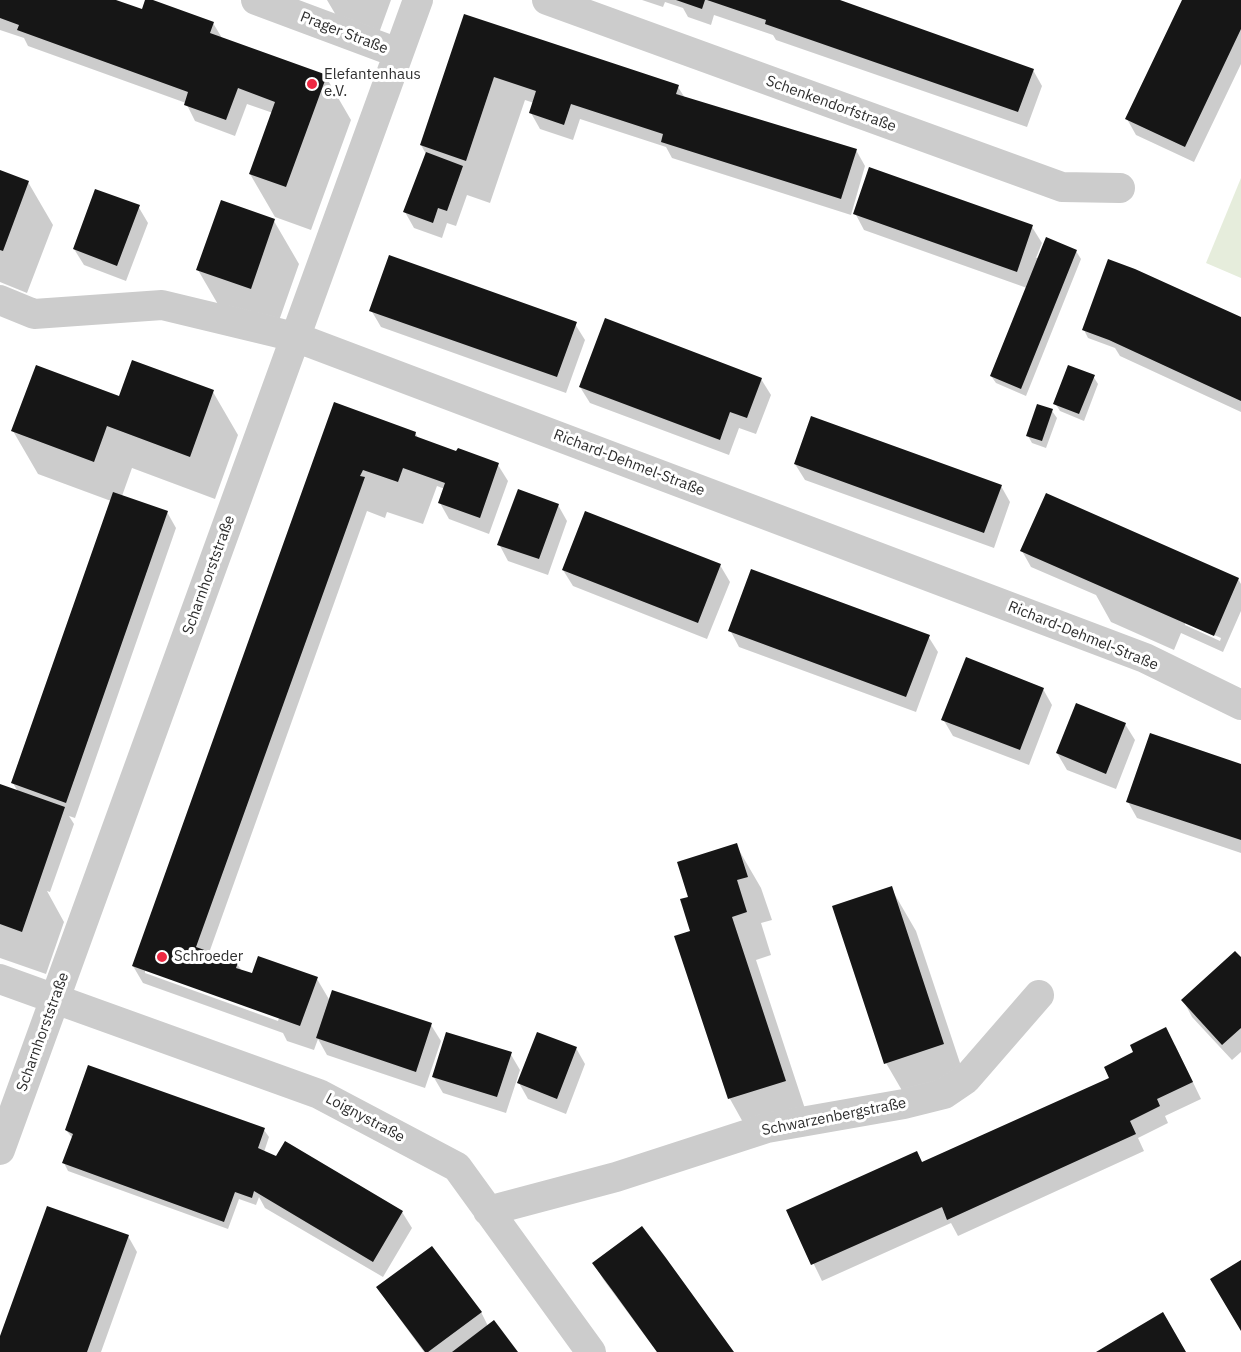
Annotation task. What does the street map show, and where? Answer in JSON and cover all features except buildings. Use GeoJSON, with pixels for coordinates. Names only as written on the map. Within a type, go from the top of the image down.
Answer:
{"type":"FeatureCollection","features":[{"type":"Feature","properties":{"kind":"street","name":"Prager Straße"},"geometry":{"type":"LineString","coordinates":[[256,0],[398,54]]}},
{"type":"Feature","properties":{"kind":"street","name":"Scharnhorststraße"},"geometry":{"type":"LineString","coordinates":[[0,1150],[418,0]]}},
{"type":"Feature","properties":{"kind":"street","name":"Schenkendorfstraße"},"geometry":{"type":"LineString","coordinates":[[547,0],[1062,187],[1120,188]]}},
{"type":"Feature","properties":{"kind":"street","name":"Richard-Dehmel-Straße"},"geometry":{"type":"LineString","coordinates":[[0,300],[34,314],[162,305],[295,337],[1145,658],[1241,705]]}},
{"type":"Feature","properties":{"kind":"street","name":"Loignystraße"},"geometry":{"type":"LineString","coordinates":[[0,979],[319,1094],[458,1167],[591,1352]]}},
{"type":"Feature","properties":{"kind":"street","name":"Schwarzenbergstraße"},"geometry":{"type":"LineString","coordinates":[[488,1211],[616,1177],[767,1128],[903,1104],[944,1094],[966,1079],[1040,995]]}},
{"type":"Feature","properties":{"kind":"green space"},"geometry":{"type":"Polygon","coordinates":[[[1241,178],[1241,278],[1206,263],[1241,178]]]}},
{"type":"Feature","properties":{"kind":"place","name":"Elefantenhaus e.V."},"geometry":{"type":"Point","coordinates":[312,84]}},
{"type":"Feature","properties":{"kind":"place","name":"Schroeder"},"geometry":{"type":"Point","coordinates":[162,957]}}]}
